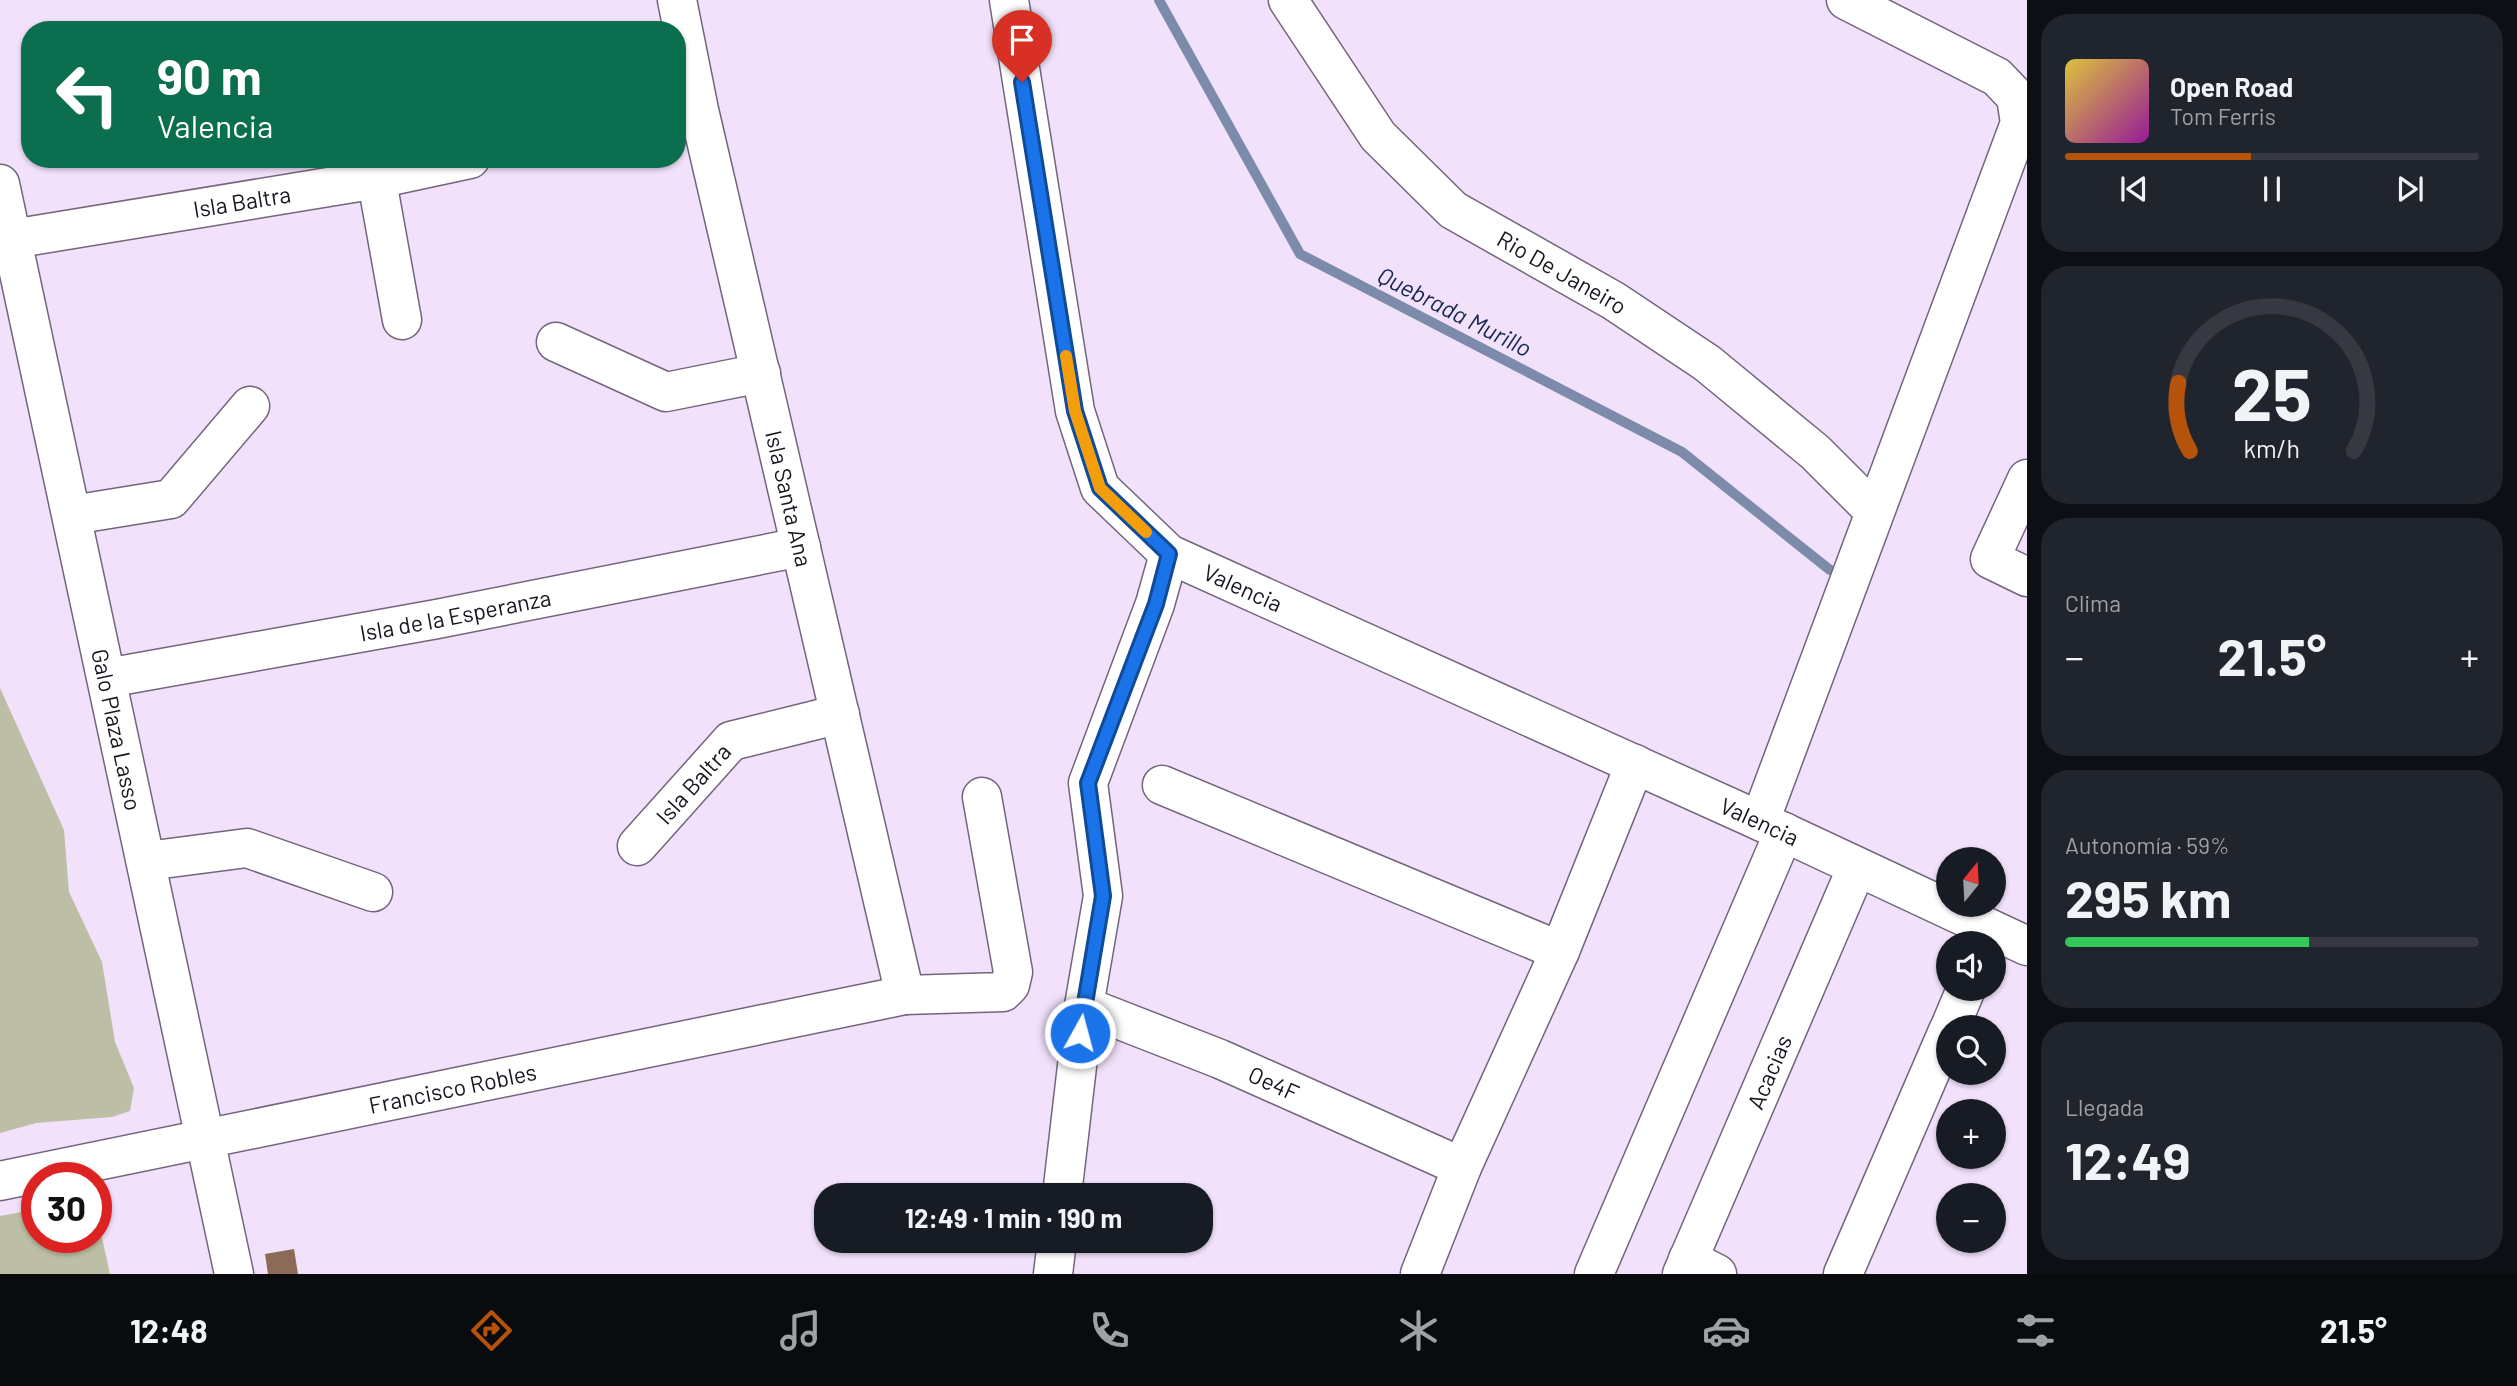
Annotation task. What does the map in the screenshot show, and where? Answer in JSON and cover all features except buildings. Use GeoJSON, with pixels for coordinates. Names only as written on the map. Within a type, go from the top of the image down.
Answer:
{"type":"FeatureCollection","features":[{"type":"Feature","properties":{"kind":"street","name":"Isla Santa Ana"},"geometry":{"type":"LineString","coordinates":[[677,0],[679,21]]}},
{"type":"Feature","properties":{"kind":"street","name":"Valencia"},"geometry":{"type":"LineString","coordinates":[[1009,0],[1075,411],[1100,488],[1169,554],[1772,826],[1857,867],[1978,931]]}},
{"type":"Feature","properties":{"kind":"street","name":"Rio De Janeiro"},"geometry":{"type":"LineString","coordinates":[[1288,0],[1317,18],[1378,136],[1453,210],[1614,302],[1707,363],[1815,452],[1874,511]]}},
{"type":"Feature","properties":{"kind":"street"},"geometry":{"type":"LineString","coordinates":[[1594,1274],[1772,826],[1874,511],[2020,122],[2016,97],[1997,77],[1846,0]]}},
{"type":"Feature","properties":{"kind":"street","name":"Isla Santa Ana"},"geometry":{"type":"LineString","coordinates":[[686,92],[688,112],[761,373],[905,995]]}},
{"type":"Feature","properties":{"kind":"street"},"geometry":{"type":"LineString","coordinates":[[375,169],[402,320]]}},
{"type":"Feature","properties":{"kind":"street","name":"Isla Baltra"},"geometry":{"type":"LineString","coordinates":[[12,239],[375,169]]}},
{"type":"Feature","properties":{"kind":"street","name":"Galo Plaza Lasso"},"geometry":{"type":"LineString","coordinates":[[0,184],[234,1274]]}},
{"type":"Feature","properties":{"kind":"street"},"geometry":{"type":"LineString","coordinates":[[556,342],[666,392],[761,373]]}},
{"type":"Feature","properties":{"kind":"street"},"geometry":{"type":"LineString","coordinates":[[72,515],[171,499],[250,405]]}},
{"type":"Feature","properties":{"kind":"street"},"geometry":{"type":"LineString","coordinates":[[2027,479],[1990,559],[2027,577]]}},
{"type":"Feature","properties":{"kind":"street","name":"Isla de la Esperanza"},"geometry":{"type":"LineString","coordinates":[[107,678],[436,619],[801,547]]}},
{"type":"Feature","properties":{"kind":"street"},"geometry":{"type":"LineString","coordinates":[[1063,1183],[1084,1006],[1103,896],[1088,783],[1156,604],[1169,554]]}},
{"type":"Feature","properties":{"kind":"street","name":"Isla Baltra"},"geometry":{"type":"LineString","coordinates":[[637,846],[731,741],[840,715]]}},
{"type":"Feature","properties":{"kind":"street"},"geometry":{"type":"LineString","coordinates":[[1420,1274],[1462,1167],[1560,951],[1635,764]]}},
{"type":"Feature","properties":{"kind":"street"},"geometry":{"type":"LineString","coordinates":[[1162,785],[1560,951]]}},
{"type":"Feature","properties":{"kind":"street","name":"Francisco Robles"},"geometry":{"type":"LineString","coordinates":[[0,1181],[905,995],[1003,992],[1010,985],[1013,972],[982,797]]}},
{"type":"Feature","properties":{"kind":"street"},"geometry":{"type":"LineString","coordinates":[[147,862],[247,848],[373,892]]}},
{"type":"Feature","properties":{"kind":"street","name":"Acacias"},"geometry":{"type":"LineString","coordinates":[[1696,1269],[1857,867]]}},
{"type":"Feature","properties":{"kind":"street","name":"Valencia"},"geometry":{"type":"LineString","coordinates":[[2006,941],[2027,946]]}},
{"type":"Feature","properties":{"kind":"street","name":"Oe4F"},"geometry":{"type":"LineString","coordinates":[[1084,1006],[1220,1059],[1462,1167]]}},
{"type":"Feature","properties":{"kind":"street"},"geometry":{"type":"LineString","coordinates":[[1843,1274],[1936,1059]]}},
{"type":"Feature","properties":{"kind":"street"},"geometry":{"type":"LineString","coordinates":[[1053,1274],[1056,1253]]}},
{"type":"Feature","properties":{"kind":"green space"},"geometry":{"type":"Polygon","coordinates":[[[0,688],[64,830],[69,892],[102,962],[115,1042],[134,1088],[130,1111],[112,1117],[36,1123],[0,1133],[0,688]]]}},
{"type":"Feature","properties":{"kind":"green space"},"geometry":{"type":"Polygon","coordinates":[[[21,1212],[21,1253],[105,1253],[110,1274],[0,1274],[0,1216],[21,1212]]]}},
{"type":"Feature","properties":{"kind":"waterway","name":"Quebrada Murillo"},"geometry":{"type":"LineString","coordinates":[[1159,0],[1300,254],[1682,452],[1830,570]]}},
{"type":"Feature","properties":{"kind":"slow traffic"},"geometry":{"type":"LineString","coordinates":[[1066,356],[1075,411],[1100,488],[1146,532]]}},
{"type":"Feature","properties":{"kind":"route"},"geometry":{"type":"LineString","coordinates":[[1022,82],[1075,411],[1100,488],[1169,554],[1156,604],[1088,783],[1103,896],[1080,1033]]}}]}
